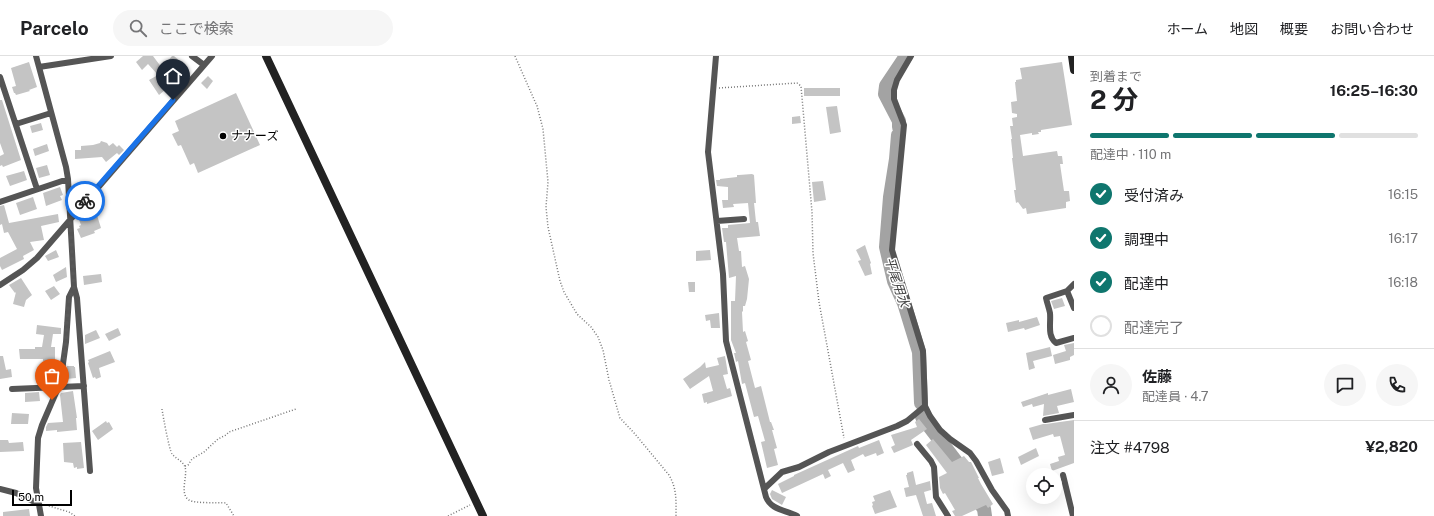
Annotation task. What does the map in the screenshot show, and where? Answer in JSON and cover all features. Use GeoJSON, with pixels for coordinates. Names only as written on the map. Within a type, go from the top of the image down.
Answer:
{"type":"FeatureCollection","features":[{"type":"Feature","properties":{"kind":"street"},"geometry":{"type":"LineString","coordinates":[[36,56],[68,179],[74,288],[77,298],[90,471]]}},
{"type":"Feature","properties":{"kind":"street"},"geometry":{"type":"LineString","coordinates":[[38,67],[111,56]]}},
{"type":"Feature","properties":{"kind":"street"},"geometry":{"type":"LineString","coordinates":[[192,56],[204,65]]}},
{"type":"Feature","properties":{"kind":"street"},"geometry":{"type":"LineString","coordinates":[[0,285],[29,265],[70,220],[212,56]]}},
{"type":"Feature","properties":{"kind":"street"},"geometry":{"type":"LineString","coordinates":[[266,56],[483,516]]}},
{"type":"Feature","properties":{"kind":"street"},"geometry":{"type":"LineString","coordinates":[[716,56],[708,152],[723,274],[726,341],[768,503],[771,506],[797,516]]}},
{"type":"Feature","properties":{"kind":"street"},"geometry":{"type":"LineString","coordinates":[[911,56],[897,80],[894,90],[894,99],[904,125],[892,250],[924,351],[925,406],[940,430],[970,453],[992,490],[1007,511],[1008,516]]}},
{"type":"Feature","properties":{"kind":"street"},"geometry":{"type":"LineString","coordinates":[[1072,56],[1074,70]]}},
{"type":"Feature","properties":{"kind":"street"},"geometry":{"type":"LineString","coordinates":[[0,80],[37,189]]}},
{"type":"Feature","properties":{"kind":"street"},"geometry":{"type":"LineString","coordinates":[[16,124],[51,113]]}},
{"type":"Feature","properties":{"kind":"street"},"geometry":{"type":"LineString","coordinates":[[0,202],[68,179]]}},
{"type":"Feature","properties":{"kind":"street"},"geometry":{"type":"LineString","coordinates":[[717,221],[744,219]]}},
{"type":"Feature","properties":{"kind":"street"},"geometry":{"type":"LineString","coordinates":[[1074,284],[1067,291],[1046,298],[1050,314],[1050,335],[1053,341],[1056,343],[1074,338]]}},
{"type":"Feature","properties":{"kind":"street"},"geometry":{"type":"LineString","coordinates":[[41,516],[36,488],[38,438],[61,378],[66,342],[69,297],[74,288]]}},
{"type":"Feature","properties":{"kind":"street"},"geometry":{"type":"LineString","coordinates":[[1067,291],[1074,308]]}},
{"type":"Feature","properties":{"kind":"street"},"geometry":{"type":"LineString","coordinates":[[12,390],[84,386]]}},
{"type":"Feature","properties":{"kind":"street"},"geometry":{"type":"LineString","coordinates":[[764,489],[782,472],[799,467],[829,452],[897,426],[907,421],[925,406]]}},
{"type":"Feature","properties":{"kind":"street"},"geometry":{"type":"LineString","coordinates":[[1045,420],[1074,415]]}},
{"type":"Feature","properties":{"kind":"street"},"geometry":{"type":"LineString","coordinates":[[916,444],[934,467],[936,497],[948,516]]}},
{"type":"Feature","properties":{"kind":"street"},"geometry":{"type":"LineString","coordinates":[[1063,474],[1073,516]]}},
{"type":"Feature","properties":{"kind":"street"},"geometry":{"type":"LineString","coordinates":[[0,489],[16,493],[39,504]]}},
{"type":"Feature","properties":{"kind":"path"},"geometry":{"type":"LineString","coordinates":[[515,56],[537,106],[543,130],[548,182],[546,207],[548,227],[564,292],[576,314],[591,327],[598,337],[603,350],[608,380],[620,418],[669,475],[675,488],[676,516]]}},
{"type":"Feature","properties":{"kind":"path"},"geometry":{"type":"LineString","coordinates":[[713,88],[797,83],[801,86],[812,212],[813,253],[819,302],[845,446]]}},
{"type":"Feature","properties":{"kind":"path"},"geometry":{"type":"LineString","coordinates":[[162,409],[163,422],[166,429],[170,450],[172,455],[184,464],[186,469],[184,494],[186,498],[190,500],[226,503],[234,516]]}},
{"type":"Feature","properties":{"kind":"path"},"geometry":{"type":"LineString","coordinates":[[185,466],[228,432],[296,409]]}},
{"type":"Feature","properties":{"kind":"path"},"geometry":{"type":"LineString","coordinates":[[448,516],[477,502]]}},
{"type":"Feature","properties":{"kind":"path"},"geometry":{"type":"LineString","coordinates":[[39,504],[54,506],[76,516]]}},
{"type":"Feature","properties":{"kind":"building"},"geometry":{"type":"Polygon","coordinates":[[[143,56],[153,56],[162,68],[172,56],[174,56],[184,66],[168,81],[171,85],[159,95],[149,80],[158,75],[148,64],[142,70],[136,62],[143,56]]]}},
{"type":"Feature","properties":{"kind":"building"},"geometry":{"type":"Polygon","coordinates":[[[29,62],[37,87],[29,90],[30,91],[16,95],[12,87],[16,86],[11,68],[29,62]]]}},
{"type":"Feature","properties":{"kind":"building"},"geometry":{"type":"Polygon","coordinates":[[[1062,62],[1072,125],[1041,130],[1041,132],[1038,132],[1039,134],[1032,135],[1032,133],[1020,135],[1023,156],[1057,151],[1058,156],[1062,156],[1063,164],[1060,164],[1064,191],[1069,191],[1070,201],[1066,202],[1066,208],[1027,214],[1026,208],[1023,209],[1018,202],[1016,203],[1014,190],[1016,190],[1010,126],[1013,126],[1012,118],[1017,117],[1017,114],[1012,113],[1011,102],[1017,101],[1015,82],[1016,80],[1022,79],[1020,68],[1062,62]]]}},
{"type":"Feature","properties":{"kind":"building"},"geometry":{"type":"Polygon","coordinates":[[[208,76],[213,81],[207,89],[201,83],[208,76]]]}},
{"type":"Feature","properties":{"kind":"building"},"geometry":{"type":"Polygon","coordinates":[[[804,88],[840,88],[840,96],[804,96],[804,88]]]}},
{"type":"Feature","properties":{"kind":"building"},"geometry":{"type":"Polygon","coordinates":[[[236,93],[260,145],[198,173],[194,163],[190,165],[181,145],[178,146],[172,134],[179,131],[175,121],[236,93]]]}},
{"type":"Feature","properties":{"kind":"building"},"geometry":{"type":"Polygon","coordinates":[[[0,100],[2,100],[21,160],[3,167],[2,165],[0,166],[0,156],[4,154],[0,143],[0,100]]]}},
{"type":"Feature","properties":{"kind":"building"},"geometry":{"type":"Polygon","coordinates":[[[837,106],[841,132],[830,134],[826,107],[837,106]]]}},
{"type":"Feature","properties":{"kind":"building"},"geometry":{"type":"Polygon","coordinates":[[[800,116],[801,123],[792,124],[792,117],[800,116]]]}},
{"type":"Feature","properties":{"kind":"building"},"geometry":{"type":"Polygon","coordinates":[[[41,123],[43,130],[32,133],[30,126],[41,123]]]}},
{"type":"Feature","properties":{"kind":"building"},"geometry":{"type":"Polygon","coordinates":[[[101,141],[107,143],[109,146],[113,143],[117,147],[119,145],[124,150],[119,155],[117,153],[106,162],[102,157],[75,159],[75,150],[81,150],[81,146],[93,145],[100,143],[101,141]]]}},
{"type":"Feature","properties":{"kind":"building"},"geometry":{"type":"Polygon","coordinates":[[[47,144],[49,151],[35,156],[33,149],[47,144]]]}},
{"type":"Feature","properties":{"kind":"building"},"geometry":{"type":"Polygon","coordinates":[[[47,165],[50,175],[39,178],[36,168],[47,165]]]}},
{"type":"Feature","properties":{"kind":"building"},"geometry":{"type":"Polygon","coordinates":[[[24,171],[27,180],[10,186],[6,176],[24,171]]]}},
{"type":"Feature","properties":{"kind":"building"},"geometry":{"type":"Polygon","coordinates":[[[737,175],[754,175],[756,222],[758,222],[760,236],[737,238],[739,251],[741,251],[742,267],[745,266],[749,279],[747,299],[745,306],[743,306],[742,312],[743,332],[745,331],[748,341],[746,342],[751,360],[748,361],[755,388],[761,386],[770,422],[774,430],[772,430],[777,448],[774,449],[778,465],[767,468],[761,442],[765,441],[758,416],[754,417],[745,383],[742,384],[738,361],[736,362],[734,353],[736,353],[731,340],[731,301],[735,301],[736,276],[729,278],[726,242],[724,242],[722,228],[728,228],[728,225],[750,223],[748,203],[733,204],[734,207],[723,208],[722,200],[728,200],[728,187],[717,186],[716,180],[737,177],[737,175]]]}},
{"type":"Feature","properties":{"kind":"building"},"geometry":{"type":"Polygon","coordinates":[[[823,181],[826,200],[814,202],[812,182],[823,181]]]}},
{"type":"Feature","properties":{"kind":"building"},"geometry":{"type":"Polygon","coordinates":[[[60,187],[63,195],[60,196],[62,200],[46,206],[43,193],[60,187]]]}},
{"type":"Feature","properties":{"kind":"building"},"geometry":{"type":"Polygon","coordinates":[[[33,197],[37,209],[20,215],[16,203],[33,197]]]}},
{"type":"Feature","properties":{"kind":"building"},"geometry":{"type":"Polygon","coordinates":[[[94,201],[101,228],[94,231],[95,233],[81,238],[77,229],[80,228],[79,226],[81,225],[78,217],[94,201]]]}},
{"type":"Feature","properties":{"kind":"building"},"geometry":{"type":"Polygon","coordinates":[[[4,205],[9,223],[58,214],[59,222],[41,226],[44,240],[30,242],[34,250],[23,256],[24,259],[2,270],[0,266],[0,258],[17,249],[8,232],[4,233],[2,224],[0,225],[0,206],[4,205]]]}},
{"type":"Feature","properties":{"kind":"building"},"geometry":{"type":"Polygon","coordinates":[[[865,245],[871,263],[872,274],[865,276],[858,261],[861,260],[856,250],[865,245]]]}},
{"type":"Feature","properties":{"kind":"building"},"geometry":{"type":"Polygon","coordinates":[[[56,250],[59,257],[48,261],[45,256],[56,250]]]}},
{"type":"Feature","properties":{"kind":"building"},"geometry":{"type":"Polygon","coordinates":[[[710,250],[711,260],[696,261],[696,251],[710,250]]]}},
{"type":"Feature","properties":{"kind":"building"},"geometry":{"type":"Polygon","coordinates":[[[66,267],[67,277],[56,282],[53,275],[66,267]]]}},
{"type":"Feature","properties":{"kind":"building"},"geometry":{"type":"Polygon","coordinates":[[[101,274],[102,282],[84,285],[83,276],[101,274]]]}},
{"type":"Feature","properties":{"kind":"building"},"geometry":{"type":"Polygon","coordinates":[[[21,278],[32,295],[26,300],[24,307],[13,304],[16,292],[15,293],[9,285],[21,278]]]}},
{"type":"Feature","properties":{"kind":"building"},"geometry":{"type":"Polygon","coordinates":[[[688,282],[695,282],[695,292],[689,292],[688,282]]]}},
{"type":"Feature","properties":{"kind":"building"},"geometry":{"type":"Polygon","coordinates":[[[54,286],[60,294],[51,300],[45,291],[54,286]]]}},
{"type":"Feature","properties":{"kind":"building"},"geometry":{"type":"Polygon","coordinates":[[[1062,298],[1065,306],[1054,309],[1051,301],[1062,298]]]}},
{"type":"Feature","properties":{"kind":"building"},"geometry":{"type":"Polygon","coordinates":[[[719,313],[720,328],[711,328],[710,320],[706,321],[705,315],[719,313]]]}},
{"type":"Feature","properties":{"kind":"building"},"geometry":{"type":"Polygon","coordinates":[[[1037,317],[1040,325],[1025,330],[1024,328],[1008,332],[1006,323],[1019,320],[1019,322],[1037,317]]]}},
{"type":"Feature","properties":{"kind":"building"},"geometry":{"type":"Polygon","coordinates":[[[37,325],[61,328],[61,334],[53,334],[51,347],[55,347],[55,361],[43,361],[43,359],[20,359],[19,349],[35,349],[35,347],[42,347],[44,335],[36,334],[37,325]]]}},
{"type":"Feature","properties":{"kind":"building"},"geometry":{"type":"Polygon","coordinates":[[[118,328],[121,335],[109,341],[105,334],[118,328]]]}},
{"type":"Feature","properties":{"kind":"building"},"geometry":{"type":"Polygon","coordinates":[[[96,330],[100,338],[85,344],[85,335],[96,330]]]}},
{"type":"Feature","properties":{"kind":"building"},"geometry":{"type":"Polygon","coordinates":[[[1074,343],[1074,355],[1070,357],[1070,360],[1055,364],[1053,355],[1066,351],[1064,345],[1074,343]]]}},
{"type":"Feature","properties":{"kind":"building"},"geometry":{"type":"Polygon","coordinates":[[[1050,347],[1052,356],[1033,361],[1035,368],[1029,370],[1026,353],[1050,347]]]}},
{"type":"Feature","properties":{"kind":"building"},"geometry":{"type":"Polygon","coordinates":[[[110,351],[115,362],[99,368],[101,377],[96,379],[95,377],[93,378],[88,360],[110,351]]]}},
{"type":"Feature","properties":{"kind":"building"},"geometry":{"type":"Polygon","coordinates":[[[0,356],[3,356],[6,370],[11,369],[12,377],[0,379],[0,356]]]}},
{"type":"Feature","properties":{"kind":"building"},"geometry":{"type":"Polygon","coordinates":[[[725,356],[728,374],[723,375],[727,389],[730,388],[732,396],[707,404],[707,402],[704,403],[702,394],[713,391],[709,376],[690,389],[683,379],[705,362],[706,368],[719,365],[717,358],[725,356]]]}},
{"type":"Feature","properties":{"kind":"building"},"geometry":{"type":"Polygon","coordinates":[[[67,366],[75,367],[76,378],[66,379],[67,366]]]}},
{"type":"Feature","properties":{"kind":"building"},"geometry":{"type":"Polygon","coordinates":[[[58,367],[57,374],[39,373],[39,369],[58,367]]]}},
{"type":"Feature","properties":{"kind":"building"},"geometry":{"type":"Polygon","coordinates":[[[1071,389],[1074,402],[1057,406],[1059,413],[1043,416],[1044,404],[1033,407],[1032,404],[1023,407],[1021,402],[1048,393],[1048,395],[1071,389]]]}},
{"type":"Feature","properties":{"kind":"building"},"geometry":{"type":"Polygon","coordinates":[[[73,391],[77,418],[77,430],[57,432],[57,430],[46,431],[48,423],[63,422],[60,395],[61,393],[73,391]]]}},
{"type":"Feature","properties":{"kind":"building"},"geometry":{"type":"Polygon","coordinates":[[[39,392],[40,401],[25,402],[25,393],[39,392]]]}},
{"type":"Feature","properties":{"kind":"building"},"geometry":{"type":"Polygon","coordinates":[[[12,413],[29,414],[28,424],[11,424],[12,413]]]}},
{"type":"Feature","properties":{"kind":"building"},"geometry":{"type":"Polygon","coordinates":[[[919,419],[927,429],[911,440],[913,445],[894,453],[891,447],[895,445],[891,435],[917,427],[915,422],[919,419]]]}},
{"type":"Feature","properties":{"kind":"building"},"geometry":{"type":"Polygon","coordinates":[[[1074,420],[1074,463],[1060,468],[1051,468],[1050,464],[1059,461],[1058,457],[1065,455],[1060,436],[1054,437],[1053,434],[1033,440],[1029,428],[1074,420]]]}},
{"type":"Feature","properties":{"kind":"building"},"geometry":{"type":"Polygon","coordinates":[[[106,421],[107,423],[109,422],[113,429],[98,440],[92,431],[106,421]]]}},
{"type":"Feature","properties":{"kind":"building"},"geometry":{"type":"Polygon","coordinates":[[[933,439],[952,462],[964,456],[969,462],[971,462],[981,484],[993,504],[988,508],[986,505],[962,516],[955,516],[952,511],[955,510],[945,493],[943,494],[940,488],[939,477],[947,473],[926,445],[933,439]]]}},
{"type":"Feature","properties":{"kind":"building"},"geometry":{"type":"Polygon","coordinates":[[[0,440],[8,440],[9,443],[23,442],[24,451],[0,452],[0,440]]]}},
{"type":"Feature","properties":{"kind":"building"},"geometry":{"type":"Polygon","coordinates":[[[879,440],[884,453],[877,456],[876,453],[865,457],[863,454],[851,460],[855,470],[848,473],[843,463],[828,470],[831,476],[825,479],[823,474],[782,493],[778,484],[794,475],[858,446],[859,448],[879,440]]]}},
{"type":"Feature","properties":{"kind":"building"},"geometry":{"type":"Polygon","coordinates":[[[81,442],[84,468],[77,469],[77,467],[74,468],[73,463],[64,462],[63,443],[81,442]]]}},
{"type":"Feature","properties":{"kind":"building"},"geometry":{"type":"Polygon","coordinates":[[[1036,448],[1039,456],[1021,465],[1018,457],[1036,448]]]}},
{"type":"Feature","properties":{"kind":"building"},"geometry":{"type":"Polygon","coordinates":[[[1000,458],[1004,473],[992,476],[988,462],[1000,458]]]}},
{"type":"Feature","properties":{"kind":"building"},"geometry":{"type":"Polygon","coordinates":[[[913,471],[916,485],[930,481],[931,490],[924,492],[927,504],[932,503],[936,516],[923,516],[916,495],[906,497],[904,488],[909,487],[906,475],[907,473],[913,471]]]}},
{"type":"Feature","properties":{"kind":"building"},"geometry":{"type":"Polygon","coordinates":[[[772,490],[786,497],[782,505],[772,499],[770,494],[772,490]]]}},
{"type":"Feature","properties":{"kind":"building"},"geometry":{"type":"Polygon","coordinates":[[[890,490],[897,507],[875,514],[872,506],[872,502],[875,501],[873,496],[890,490]]]}},
{"type":"Feature","properties":{"kind":"building"},"geometry":{"type":"Polygon","coordinates":[[[29,509],[30,516],[3,516],[3,512],[29,509]]]}},
{"type":"Feature","properties":{"kind":"waterway","name":"平尾用水"},"geometry":{"type":"LineString","coordinates":[[899,127],[899,121],[885,94],[886,86],[906,56]]}},
{"type":"Feature","properties":{"kind":"waterway","name":"平尾用水"},"geometry":{"type":"LineString","coordinates":[[898,135],[890,197],[886,247],[894,281],[904,303],[919,352],[921,403]]}},
{"type":"Feature","properties":{"kind":"waterway","name":"平尾用水"},"geometry":{"type":"LineString","coordinates":[[922,417],[958,464],[972,491],[984,509],[985,516]]}},
{"type":"Feature","properties":{"kind":"way so far"},"geometry":{"type":"LineString","coordinates":[[52,400],[61,378],[66,342],[69,297],[74,288],[70,220],[85,201]]}},
{"type":"Feature","properties":{"kind":"place","name":"ナナーズ"},"geometry":{"type":"Point","coordinates":[223,136]}},
{"type":"Feature","properties":{"kind":"route"},"geometry":{"type":"LineString","coordinates":[[85,201],[173,100]]}}]}
